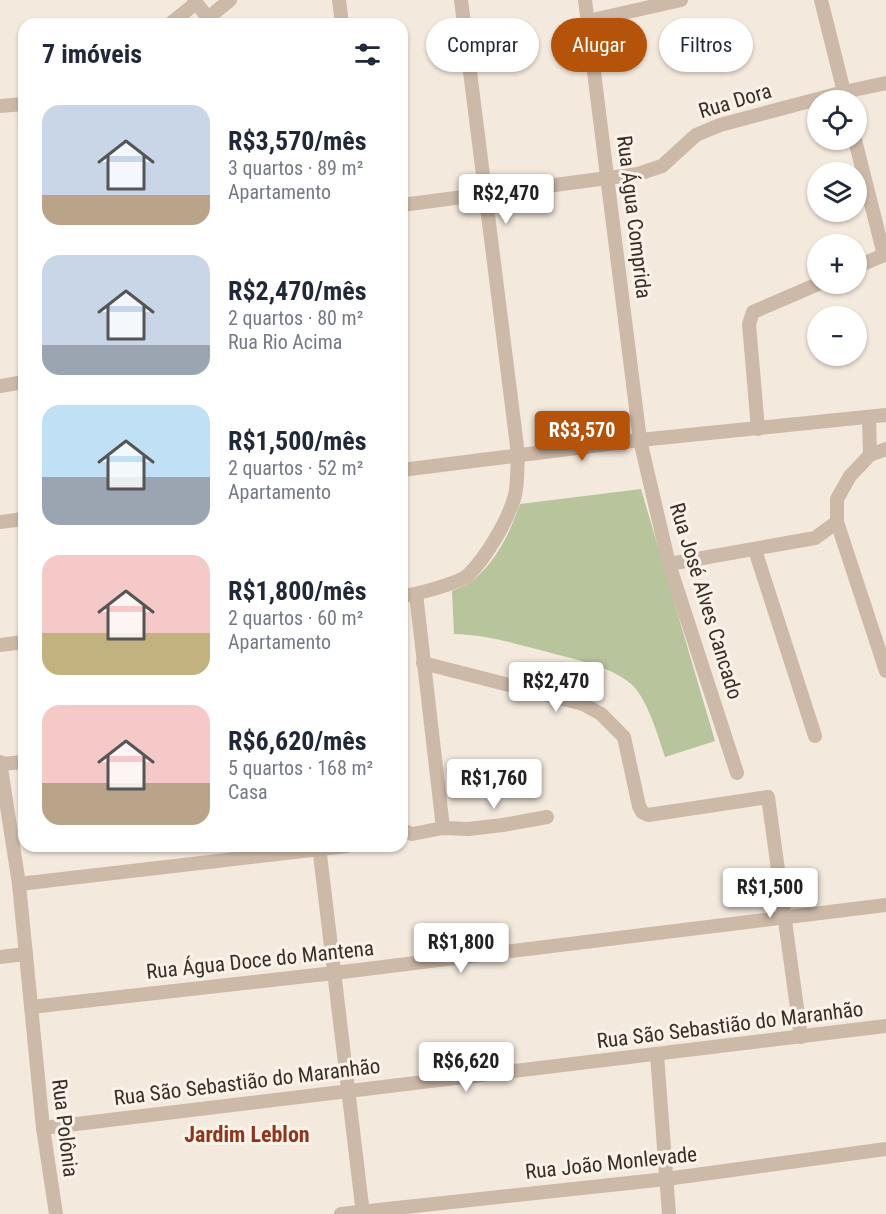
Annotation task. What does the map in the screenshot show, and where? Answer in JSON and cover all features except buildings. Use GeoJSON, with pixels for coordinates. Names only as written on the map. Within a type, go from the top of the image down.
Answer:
{"type":"FeatureCollection","features":[{"type":"Feature","properties":{"kind":"street"},"geometry":{"type":"LineString","coordinates":[[212,18],[230,0]]}},
{"type":"Feature","properties":{"kind":"street"},"geometry":{"type":"LineString","coordinates":[[339,0],[341,18]]}},
{"type":"Feature","properties":{"kind":"street"},"geometry":{"type":"LineString","coordinates":[[443,828],[423,663],[409,595],[466,576],[484,554],[502,526],[515,496],[518,454],[461,0]]}},
{"type":"Feature","properties":{"kind":"street","name":"Rua Água Comprida"},"geometry":{"type":"LineString","coordinates":[[585,0],[588,18]]}},
{"type":"Feature","properties":{"kind":"street"},"geometry":{"type":"LineString","coordinates":[[601,18],[681,0]]}},
{"type":"Feature","properties":{"kind":"street"},"geometry":{"type":"LineString","coordinates":[[821,0],[844,90]]}},
{"type":"Feature","properties":{"kind":"street"},"geometry":{"type":"LineString","coordinates":[[177,18],[195,1],[207,18]]}},
{"type":"Feature","properties":{"kind":"street","name":"Rua Água Comprida"},"geometry":{"type":"LineString","coordinates":[[594,72],[640,440]]}},
{"type":"Feature","properties":{"kind":"street","name":"Rua Dora"},"geometry":{"type":"LineString","coordinates":[[864,90],[886,83]]}},
{"type":"Feature","properties":{"kind":"street"},"geometry":{"type":"LineString","coordinates":[[0,106],[18,104]]}},
{"type":"Feature","properties":{"kind":"street","name":"Rua Dora"},"geometry":{"type":"LineString","coordinates":[[408,204],[638,174],[662,166],[696,135],[720,125],[807,105]]}},
{"type":"Feature","properties":{"kind":"street"},"geometry":{"type":"LineString","coordinates":[[858,150],[885,254],[867,262]]}},
{"type":"Feature","properties":{"kind":"street"},"geometry":{"type":"LineString","coordinates":[[758,429],[749,324],[753,312],[807,289]]}},
{"type":"Feature","properties":{"kind":"street"},"geometry":{"type":"LineString","coordinates":[[0,386],[18,383]]}},
{"type":"Feature","properties":{"kind":"street"},"geometry":{"type":"LineString","coordinates":[[408,469],[640,440],[886,415]]}},
{"type":"Feature","properties":{"kind":"street"},"geometry":{"type":"LineString","coordinates":[[869,417],[870,454]]}},
{"type":"Feature","properties":{"kind":"street","name":"Rua José Alves Cancado"},"geometry":{"type":"LineString","coordinates":[[640,440],[669,564],[737,773]]}},
{"type":"Feature","properties":{"kind":"street"},"geometry":{"type":"LineString","coordinates":[[886,449],[870,454],[850,476],[837,499],[837,522],[886,671]]}},
{"type":"Feature","properties":{"kind":"street"},"geometry":{"type":"LineString","coordinates":[[0,522],[18,520]]}},
{"type":"Feature","properties":{"kind":"street"},"geometry":{"type":"LineString","coordinates":[[669,564],[815,538],[837,522]]}},
{"type":"Feature","properties":{"kind":"street"},"geometry":{"type":"LineString","coordinates":[[754,550],[815,736]]}},
{"type":"Feature","properties":{"kind":"street"},"geometry":{"type":"LineString","coordinates":[[0,645],[18,643]]}},
{"type":"Feature","properties":{"kind":"street"},"geometry":{"type":"LineString","coordinates":[[423,663],[583,704],[601,714],[624,737],[642,812],[648,815],[768,797],[801,1037]]}},
{"type":"Feature","properties":{"kind":"street"},"geometry":{"type":"LineString","coordinates":[[0,763],[18,762]]}},
{"type":"Feature","properties":{"kind":"street","name":"Rua Polônia"},"geometry":{"type":"LineString","coordinates":[[0,763],[20,884],[43,1128],[56,1214]]}},
{"type":"Feature","properties":{"kind":"street"},"geometry":{"type":"LineString","coordinates":[[408,832],[412,834],[443,828],[468,829],[547,817]]}},
{"type":"Feature","properties":{"kind":"street"},"geometry":{"type":"LineString","coordinates":[[20,884],[286,852]]}},
{"type":"Feature","properties":{"kind":"street"},"geometry":{"type":"LineString","coordinates":[[319,852],[362,1213]]}},
{"type":"Feature","properties":{"kind":"street","name":"Rua Água Doce do Mantena"},"geometry":{"type":"LineString","coordinates":[[31,1006],[334,973],[886,905]]}},
{"type":"Feature","properties":{"kind":"street"},"geometry":{"type":"LineString","coordinates":[[0,957],[26,954]]}},
{"type":"Feature","properties":{"kind":"street","name":"Rua São Sebastião do Maranhão"},"geometry":{"type":"LineString","coordinates":[[43,1128],[886,1026]]}},
{"type":"Feature","properties":{"kind":"street"},"geometry":{"type":"LineString","coordinates":[[657,1055],[669,1214]]}},
{"type":"Feature","properties":{"kind":"street","name":"Rua João Monlevade"},"geometry":{"type":"LineString","coordinates":[[340,1214],[666,1179],[886,1149]]}},
{"type":"Feature","properties":{"kind":"green space"},"geometry":{"type":"Polygon","coordinates":[[[641,489],[715,741],[665,757],[642,698],[636,689],[621,676],[588,663],[510,642],[454,634],[452,591],[471,582],[489,564],[507,535],[520,504],[641,489]]]}},
{"type":"Feature","properties":{"kind":"district","name":"Jardim Leblon"},"geometry":{"type":"Point","coordinates":[247,1134]}}]}
